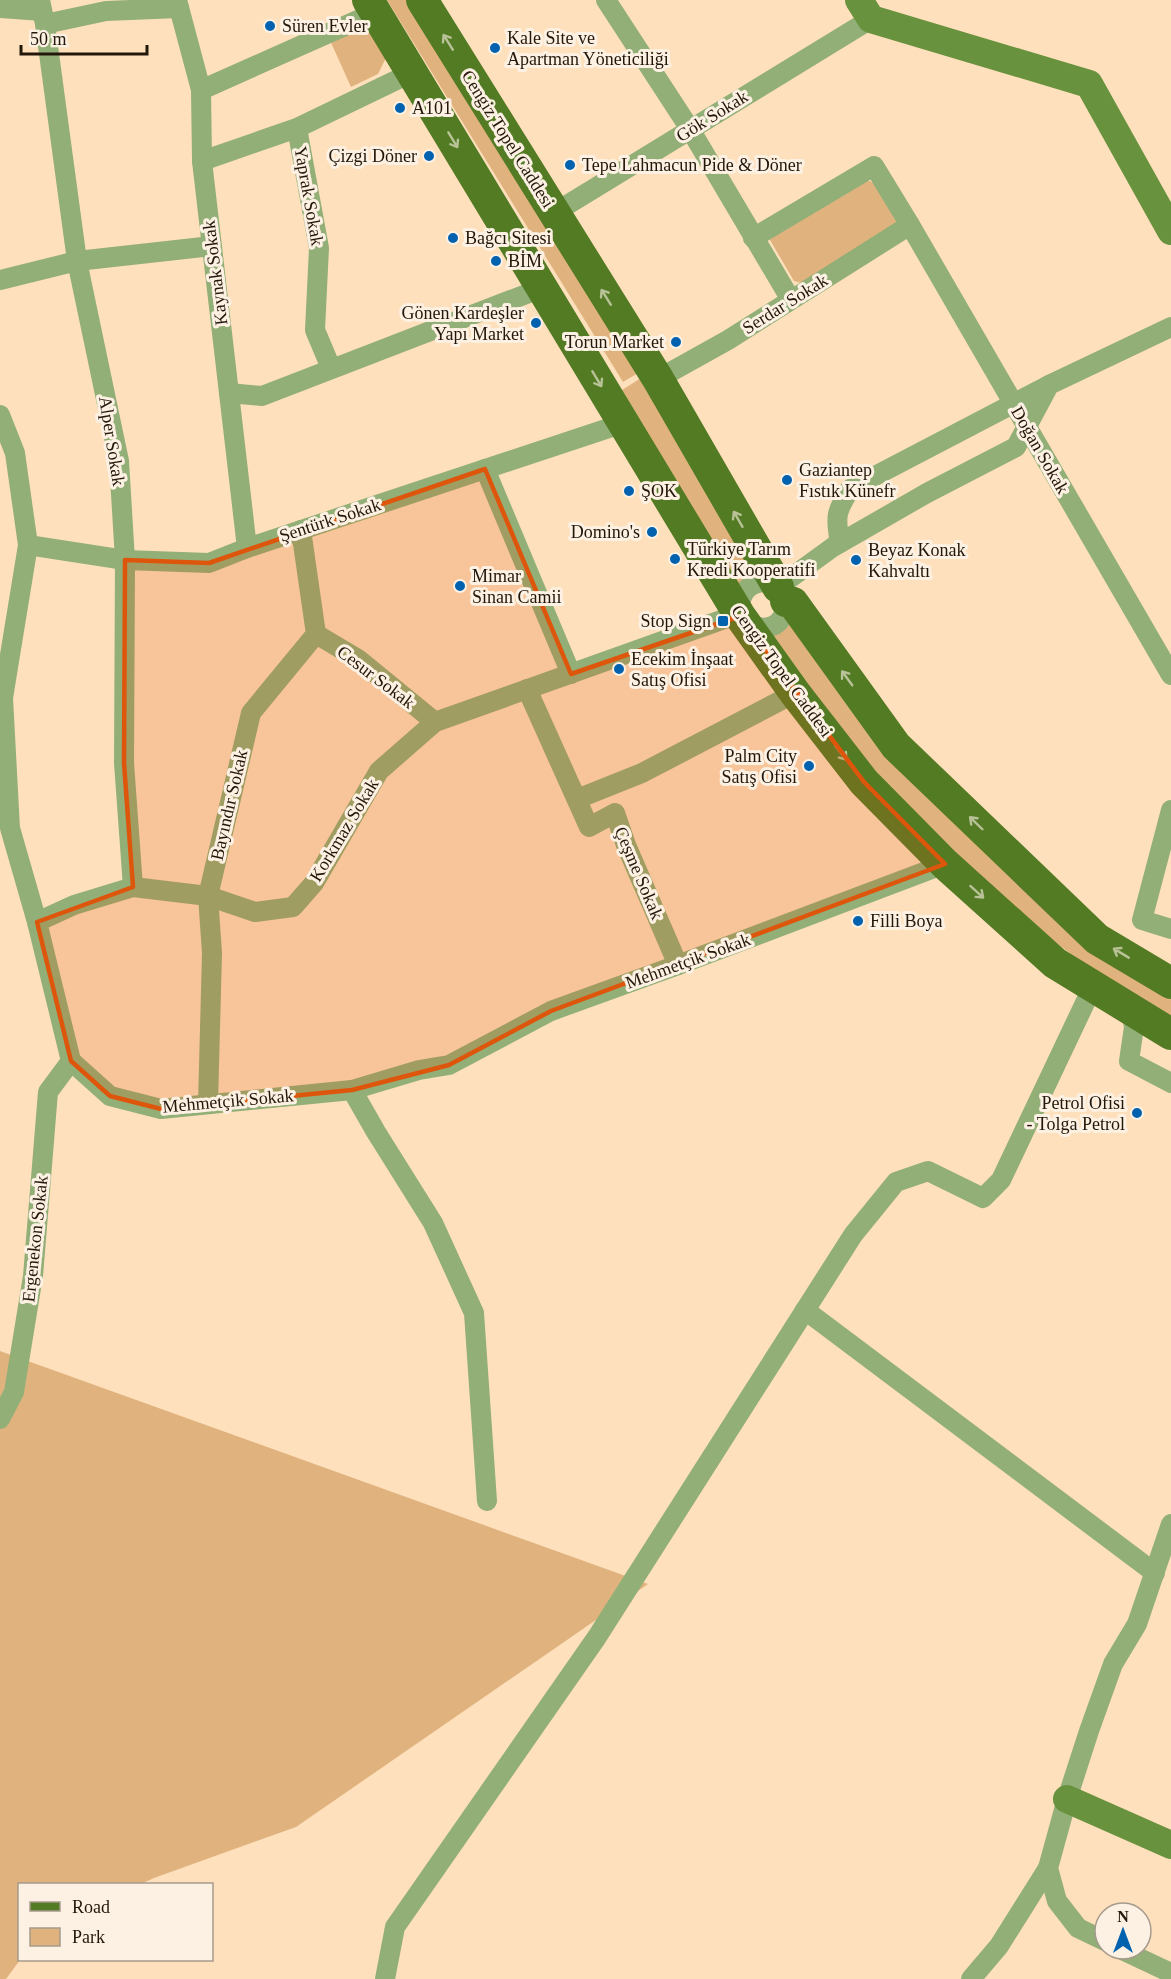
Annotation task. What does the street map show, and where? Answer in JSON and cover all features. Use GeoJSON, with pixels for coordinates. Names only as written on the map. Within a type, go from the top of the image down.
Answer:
{"type":"FeatureCollection","features":[{"type":"Feature","properties":{"kind":"main road","name":"Cengiz Topel Caddesi"},"geometry":{"type":"LineString","coordinates":[[422,0],[658,379],[782,594],[793,603],[896,746],[1097,939],[1171,983]]}},
{"type":"Feature","properties":{"kind":"main road","name":"Cengiz Topel Caddesi"},"geometry":{"type":"LineString","coordinates":[[372,6],[740,616],[795,693],[864,782],[945,864],[1054,963],[1171,1034]]}},
{"type":"Feature","properties":{"kind":"street"},"geometry":{"type":"LineString","coordinates":[[606,0],[690,129],[791,300]]}},
{"type":"Feature","properties":{"kind":"street"},"geometry":{"type":"LineString","coordinates":[[0,8],[43,12],[106,11],[178,4]]}},
{"type":"Feature","properties":{"kind":"street","name":"Kaynak Sokak"},"geometry":{"type":"LineString","coordinates":[[178,4],[201,90],[202,161],[247,548]]}},
{"type":"Feature","properties":{"kind":"street"},"geometry":{"type":"LineString","coordinates":[[201,90],[372,6]]}},
{"type":"Feature","properties":{"kind":"street","name":"Gök Sokak"},"geometry":{"type":"LineString","coordinates":[[554,213],[690,129],[865,9]]}},
{"type":"Feature","properties":{"kind":"street"},"geometry":{"type":"LineString","coordinates":[[865,9],[1089,84],[1171,231]]}},
{"type":"Feature","properties":{"kind":"street","name":"Alper Sokak"},"geometry":{"type":"LineString","coordinates":[[43,12],[77,261],[118,461],[125,560],[124,763],[133,888]]}},
{"type":"Feature","properties":{"kind":"street"},"geometry":{"type":"LineString","coordinates":[[202,161],[297,128],[413,72]]}},
{"type":"Feature","properties":{"kind":"street","name":"Yaprak Sokak"},"geometry":{"type":"LineString","coordinates":[[297,128],[319,248],[315,330],[331,368]]}},
{"type":"Feature","properties":{"kind":"street","name":"Doğan Sokak"},"geometry":{"type":"LineString","coordinates":[[753,238],[873,166],[910,225],[1171,675]]}},
{"type":"Feature","properties":{"kind":"street","name":"Serdar Sokak"},"geometry":{"type":"LineString","coordinates":[[658,379],[728,340],[910,225]]}},
{"type":"Feature","properties":{"kind":"street"},"geometry":{"type":"LineString","coordinates":[[0,280],[77,261],[212,246]]}},
{"type":"Feature","properties":{"kind":"street"},"geometry":{"type":"LineString","coordinates":[[229,393],[262,396],[542,288]]}},
{"type":"Feature","properties":{"kind":"street"},"geometry":{"type":"LineString","coordinates":[[840,543],[836,523],[840,505],[850,489],[1049,385],[1171,327]]}},
{"type":"Feature","properties":{"kind":"street"},"geometry":{"type":"LineString","coordinates":[[782,594],[840,543],[927,493],[1016,447],[1049,385]]}},
{"type":"Feature","properties":{"kind":"street"},"geometry":{"type":"LineString","coordinates":[[0,415],[15,453],[28,545],[3,698],[10,828],[37,922],[71,1061]]}},
{"type":"Feature","properties":{"kind":"street","name":"Şentürk Sokak"},"geometry":{"type":"LineString","coordinates":[[28,545],[125,560],[209,563],[247,548],[624,423]]}},
{"type":"Feature","properties":{"kind":"street"},"geometry":{"type":"LineString","coordinates":[[485,469],[571,674]]}},
{"type":"Feature","properties":{"kind":"street"},"geometry":{"type":"LineString","coordinates":[[301,530],[316,634]]}},
{"type":"Feature","properties":{"kind":"street"},"geometry":{"type":"LineString","coordinates":[[764,582],[782,594],[784,616],[773,626],[758,628],[740,616],[741,598],[750,586],[764,582]]}},
{"type":"Feature","properties":{"kind":"street","name":"Korkmaz Sokak"},"geometry":{"type":"LineString","coordinates":[[37,922],[74,905],[133,888],[208,896],[255,912],[293,908],[314,883],[379,771],[435,722],[727,618],[740,616]]}},
{"type":"Feature","properties":{"kind":"street","name":"Cesur Sokak"},"geometry":{"type":"LineString","coordinates":[[316,634],[358,659],[435,722]]}},
{"type":"Feature","properties":{"kind":"street","name":"Bayındır Sokak"},"geometry":{"type":"LineString","coordinates":[[208,1104],[212,953],[208,896],[251,713],[316,634]]}},
{"type":"Feature","properties":{"kind":"street","name":"Çeşme Sokak"},"geometry":{"type":"LineString","coordinates":[[527,689],[590,826],[615,813],[678,965]]}},
{"type":"Feature","properties":{"kind":"street"},"geometry":{"type":"LineString","coordinates":[[577,799],[642,773],[795,693]]}},
{"type":"Feature","properties":{"kind":"street"},"geometry":{"type":"LineString","coordinates":[[1171,810],[1142,920],[1171,929]]}},
{"type":"Feature","properties":{"kind":"street","name":"Mehmetçik Sokak"},"geometry":{"type":"LineString","coordinates":[[71,1061],[110,1096],[161,1109],[352,1090],[419,1070],[449,1065],[551,1011],[945,864]]}},
{"type":"Feature","properties":{"kind":"street"},"geometry":{"type":"LineString","coordinates":[[385,1979],[395,1927],[597,1637],[853,1235],[896,1182],[928,1171],[983,1198],[1001,1180],[1093,986]]}},
{"type":"Feature","properties":{"kind":"street"},"geometry":{"type":"LineString","coordinates":[[1131,1009],[1134,1027],[1128,1061],[1171,1083]]}},
{"type":"Feature","properties":{"kind":"street","name":"Ergenekon Sokak"},"geometry":{"type":"LineString","coordinates":[[0,1419],[14,1392],[33,1276],[48,1092],[71,1061]]}},
{"type":"Feature","properties":{"kind":"street"},"geometry":{"type":"LineString","coordinates":[[352,1090],[433,1223],[474,1313],[487,1501]]}},
{"type":"Feature","properties":{"kind":"street"},"geometry":{"type":"LineString","coordinates":[[805,1310],[1155,1573]]}},
{"type":"Feature","properties":{"kind":"street"},"geometry":{"type":"LineString","coordinates":[[971,1979],[999,1946],[1048,1868],[1067,1799],[1113,1664],[1137,1624],[1171,1524]]}},
{"type":"Feature","properties":{"kind":"street"},"geometry":{"type":"LineString","coordinates":[[1067,1799],[1171,1845]]}},
{"type":"Feature","properties":{"kind":"street"},"geometry":{"type":"LineString","coordinates":[[1048,1868],[1058,1901],[1078,1928],[1093,1935]]}},
{"type":"Feature","properties":{"kind":"street"},"geometry":{"type":"LineString","coordinates":[[1146,1961],[1171,1973]]}},
{"type":"Feature","properties":{"kind":"highlighted area"},"geometry":{"type":"Polygon","coordinates":[[[485,469],[571,674],[740,616],[864,782],[945,864],[551,1011],[449,1065],[352,1090],[161,1109],[110,1096],[71,1061],[37,922],[133,887],[124,763],[125,560],[209,563],[485,469]]]}},
{"type":"Feature","properties":{"kind":"green space"},"geometry":{"type":"Polygon","coordinates":[[[387,0],[416,0],[645,369],[623,382],[387,0]]]}},
{"type":"Feature","properties":{"kind":"green space"},"geometry":{"type":"Polygon","coordinates":[[[368,18],[388,54],[378,74],[351,87],[328,36],[368,18]]]}},
{"type":"Feature","properties":{"kind":"green space"},"geometry":{"type":"Polygon","coordinates":[[[861,181],[870,181],[875,184],[899,222],[805,284],[794,281],[770,240],[771,236],[861,181]]]}},
{"type":"Feature","properties":{"kind":"green space"},"geometry":{"type":"Polygon","coordinates":[[[641,378],[760,574],[737,589],[622,390],[641,378]]]}},
{"type":"Feature","properties":{"kind":"green space"},"geometry":{"type":"Polygon","coordinates":[[[791,624],[1171,997],[1171,1029],[1007,906],[855,753],[773,636],[791,624]]]}},
{"type":"Feature","properties":{"kind":"green space"},"geometry":{"type":"Polygon","coordinates":[[[0,1351],[648,1584],[296,1827],[143,1883],[18,1883],[19,1961],[6,1979],[0,1979],[0,1351]]]}},
{"type":"Feature","properties":{"kind":"place","name":"Süren Evler"},"geometry":{"type":"Point","coordinates":[270,26]}},
{"type":"Feature","properties":{"kind":"place","name":"Kale Site ve Apartman Yöneticiliği"},"geometry":{"type":"Point","coordinates":[495,48]}},
{"type":"Feature","properties":{"kind":"place","name":"A101"},"geometry":{"type":"Point","coordinates":[400,108]}},
{"type":"Feature","properties":{"kind":"place","name":"Çizgi Döner"},"geometry":{"type":"Point","coordinates":[429,156]}},
{"type":"Feature","properties":{"kind":"place","name":"Tepe Lahmacun Pide & Döner"},"geometry":{"type":"Point","coordinates":[570,165]}},
{"type":"Feature","properties":{"kind":"place","name":"Bağcı Sitesi"},"geometry":{"type":"Point","coordinates":[453,238]}},
{"type":"Feature","properties":{"kind":"place","name":"BİM"},"geometry":{"type":"Point","coordinates":[496,261]}},
{"type":"Feature","properties":{"kind":"place","name":"Gönen Kardeşler Yapı Market"},"geometry":{"type":"Point","coordinates":[536,323]}},
{"type":"Feature","properties":{"kind":"place","name":"Torun Market"},"geometry":{"type":"Point","coordinates":[676,342]}},
{"type":"Feature","properties":{"kind":"place","name":"Gaziantep Fıstık Künefr"},"geometry":{"type":"Point","coordinates":[787,480]}},
{"type":"Feature","properties":{"kind":"place","name":"ŞOK"},"geometry":{"type":"Point","coordinates":[629,491]}},
{"type":"Feature","properties":{"kind":"place","name":"Domino's"},"geometry":{"type":"Point","coordinates":[652,532]}},
{"type":"Feature","properties":{"kind":"place","name":"Türkiye Tarım Kredi Kooperatifi"},"geometry":{"type":"Point","coordinates":[675,559]}},
{"type":"Feature","properties":{"kind":"place","name":"Beyaz Konak Kahvaltı"},"geometry":{"type":"Point","coordinates":[856,560]}},
{"type":"Feature","properties":{"kind":"place","name":"Mimar Sinan Camii"},"geometry":{"type":"Point","coordinates":[460,586]}},
{"type":"Feature","properties":{"kind":"place","name":"Stop Sign"},"geometry":{"type":"Point","coordinates":[723,621]}},
{"type":"Feature","properties":{"kind":"place","name":"Ecekim İnşaat Satış Ofisi"},"geometry":{"type":"Point","coordinates":[619,669]}},
{"type":"Feature","properties":{"kind":"place","name":"Palm City Satış Ofisi"},"geometry":{"type":"Point","coordinates":[809,766]}},
{"type":"Feature","properties":{"kind":"place","name":"Filli Boya"},"geometry":{"type":"Point","coordinates":[858,921]}},
{"type":"Feature","properties":{"kind":"place","name":"Petrol Ofisi - Tolga Petrol"},"geometry":{"type":"Point","coordinates":[1137,1113]}}]}
